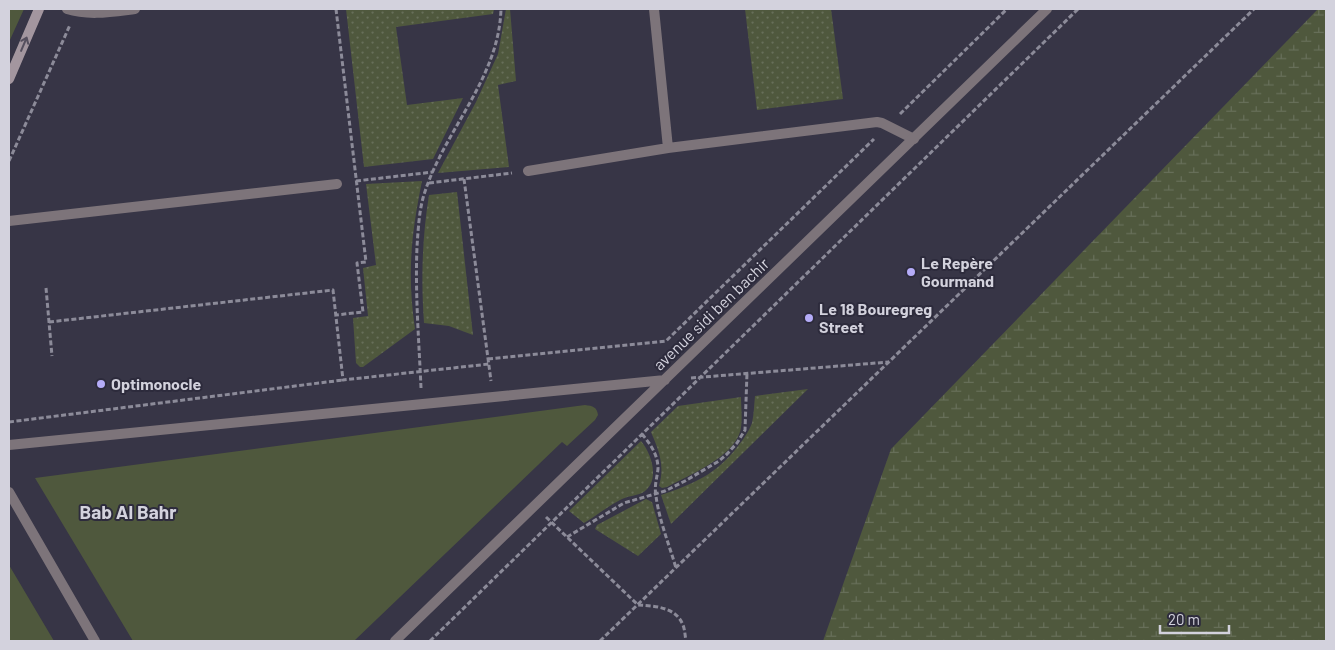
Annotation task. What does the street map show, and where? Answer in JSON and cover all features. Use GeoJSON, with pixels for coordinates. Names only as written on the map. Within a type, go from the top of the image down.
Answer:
{"type":"FeatureCollection","features":[{"type":"Feature","properties":{"kind":"main road"},"geometry":{"type":"LineString","coordinates":[[9,79],[39,9]]}},
{"type":"Feature","properties":{"kind":"street"},"geometry":{"type":"LineString","coordinates":[[71,10],[93,14],[135,9]]}},
{"type":"Feature","properties":{"kind":"street"},"geometry":{"type":"LineString","coordinates":[[654,9],[668,148]]}},
{"type":"Feature","properties":{"kind":"street","name":"avenue sidi ben bachir"},"geometry":{"type":"LineString","coordinates":[[395,641],[1047,9]]}},
{"type":"Feature","properties":{"kind":"street"},"geometry":{"type":"LineString","coordinates":[[528,171],[668,148],[877,122],[914,138]]}},
{"type":"Feature","properties":{"kind":"street"},"geometry":{"type":"LineString","coordinates":[[9,221],[337,184]]}},
{"type":"Feature","properties":{"kind":"street"},"geometry":{"type":"LineString","coordinates":[[9,445],[664,380]]}},
{"type":"Feature","properties":{"kind":"street"},"geometry":{"type":"LineString","coordinates":[[9,492],[95,641]]}},
{"type":"Feature","properties":{"kind":"path"},"geometry":{"type":"LineString","coordinates":[[422,404],[417,260],[418,232],[423,199],[432,172],[485,72],[496,44],[500,9]]}},
{"type":"Feature","properties":{"kind":"path"},"geometry":{"type":"LineString","coordinates":[[488,359],[666,342],[1007,9]]}},
{"type":"Feature","properties":{"kind":"path"},"geometry":{"type":"LineString","coordinates":[[430,641],[1078,9]]}},
{"type":"Feature","properties":{"kind":"path"},"geometry":{"type":"LineString","coordinates":[[600,641],[1254,9]]}},
{"type":"Feature","properties":{"kind":"path"},"geometry":{"type":"LineString","coordinates":[[9,161],[71,10]]}},
{"type":"Feature","properties":{"kind":"path"},"geometry":{"type":"LineString","coordinates":[[429,183],[528,171]]}},
{"type":"Feature","properties":{"kind":"path"},"geometry":{"type":"LineString","coordinates":[[337,184],[432,172]]}},
{"type":"Feature","properties":{"kind":"path"},"geometry":{"type":"LineString","coordinates":[[464,179],[493,396]]}},
{"type":"Feature","properties":{"kind":"path"},"geometry":{"type":"LineString","coordinates":[[46,288],[52,356]]}},
{"type":"Feature","properties":{"kind":"path"},"geometry":{"type":"LineString","coordinates":[[49,322],[333,290],[343,380]]}},
{"type":"Feature","properties":{"kind":"path"},"geometry":{"type":"LineString","coordinates":[[664,380],[889,362]]}},
{"type":"Feature","properties":{"kind":"path"},"geometry":{"type":"LineString","coordinates":[[9,422],[343,380],[489,364]]}},
{"type":"Feature","properties":{"kind":"path"},"geometry":{"type":"LineString","coordinates":[[566,537],[624,503],[665,491],[719,461],[737,443],[745,430],[747,373]]}},
{"type":"Feature","properties":{"kind":"path"},"geometry":{"type":"LineString","coordinates":[[642,434],[657,458],[655,494],[676,568]]}},
{"type":"Feature","properties":{"kind":"path"},"geometry":{"type":"LineString","coordinates":[[534,506],[638,605],[659,606],[677,616],[684,625],[686,641]]}},
{"type":"Feature","properties":{"kind":"green space"},"geometry":{"type":"Polygon","coordinates":[[[9,9],[24,9],[9,42],[9,9]]]}},
{"type":"Feature","properties":{"kind":"green space"},"geometry":{"type":"Polygon","coordinates":[[[346,9],[494,9],[493,14],[396,27],[407,105],[463,98],[433,159],[364,167],[346,9]]]}},
{"type":"Feature","properties":{"kind":"green space"},"geometry":{"type":"Polygon","coordinates":[[[506,9],[510,9],[516,81],[498,85],[509,167],[438,173],[476,102],[498,54],[506,9]]]}},
{"type":"Feature","properties":{"kind":"green space"},"geometry":{"type":"Polygon","coordinates":[[[745,9],[831,9],[843,99],[757,110],[745,9]]]}},
{"type":"Feature","properties":{"kind":"green space"},"geometry":{"type":"Polygon","coordinates":[[[1318,9],[1326,9],[1326,641],[823,641],[891,449],[1318,9]]]}},
{"type":"Feature","properties":{"kind":"green space"},"geometry":{"type":"Polygon","coordinates":[[[422,181],[411,255],[411,290],[415,329],[363,367],[360,367],[356,363],[353,318],[368,316],[363,268],[376,265],[366,184],[422,181]]]}},
{"type":"Feature","properties":{"kind":"green space"},"geometry":{"type":"Polygon","coordinates":[[[457,192],[473,335],[449,326],[424,323],[423,259],[429,195],[457,192]]]}},
{"type":"Feature","properties":{"kind":"green space"},"geometry":{"type":"Polygon","coordinates":[[[808,389],[671,524],[661,495],[703,477],[730,456],[751,426],[755,396],[808,389]]]}},
{"type":"Feature","properties":{"kind":"green space"},"geometry":{"type":"Polygon","coordinates":[[[741,397],[741,428],[728,450],[709,465],[687,477],[667,487],[662,488],[659,486],[661,465],[659,452],[651,432],[678,406],[741,397]]]}},
{"type":"Feature","properties":{"kind":"green space"},"geometry":{"type":"Polygon","coordinates":[[[585,405],[592,406],[597,410],[598,415],[595,420],[567,446],[562,442],[354,641],[133,641],[35,478],[585,405]]]}},
{"type":"Feature","properties":{"kind":"green space"},"geometry":{"type":"Polygon","coordinates":[[[641,441],[648,453],[653,468],[653,475],[648,488],[642,493],[620,500],[584,523],[569,511],[641,441]]]}},
{"type":"Feature","properties":{"kind":"green space"},"geometry":{"type":"Polygon","coordinates":[[[646,499],[652,502],[661,534],[638,556],[595,529],[597,525],[646,499]]]}},
{"type":"Feature","properties":{"kind":"green space"},"geometry":{"type":"Polygon","coordinates":[[[9,565],[54,641],[9,641],[9,565]]]}},
{"type":"Feature","properties":{"kind":"place","name":"Le Repère Gourmand"},"geometry":{"type":"Point","coordinates":[911,272]}},
{"type":"Feature","properties":{"kind":"place","name":"Le 18 Bouregreg Street"},"geometry":{"type":"Point","coordinates":[809,318]}},
{"type":"Feature","properties":{"kind":"place","name":"Optimonocle"},"geometry":{"type":"Point","coordinates":[101,384]}},
{"type":"Feature","properties":{"kind":"district","name":"Bab Al Bahr"},"geometry":{"type":"Point","coordinates":[128,512]}}]}
